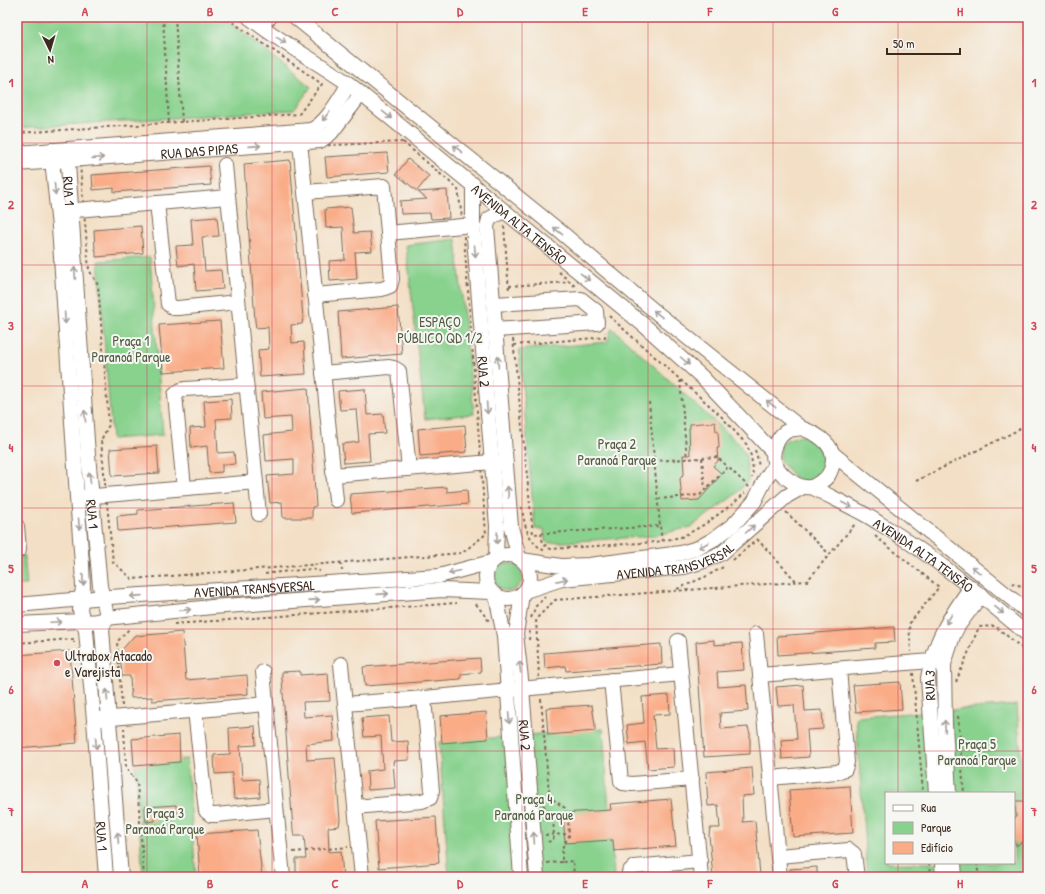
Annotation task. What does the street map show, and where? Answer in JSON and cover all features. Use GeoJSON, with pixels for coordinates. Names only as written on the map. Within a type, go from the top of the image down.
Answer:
{"type":"FeatureCollection","features":[{"type":"Feature","properties":{"kind":"street"},"geometry":{"type":"LineString","coordinates":[[249,17],[260,21],[266,20],[270,17]]}},
{"type":"Feature","properties":{"kind":"street","name":"AVENIDA ALTA TENSÃO"},"geometry":{"type":"LineString","coordinates":[[249,17],[269,33],[325,67],[349,84],[645,326],[702,377],[774,458]]}},
{"type":"Feature","properties":{"kind":"street","name":"AVENIDA ALTA TENSÃO"},"geometry":{"type":"LineString","coordinates":[[295,17],[556,228],[659,315],[801,428]]}},
{"type":"Feature","properties":{"kind":"street","name":"RUA DAS PIPAS"},"geometry":{"type":"LineString","coordinates":[[67,155],[311,130],[318,126],[326,117],[349,84]]}},
{"type":"Feature","properties":{"kind":"street","name":"RUA DAS PIPAS"},"geometry":{"type":"LineString","coordinates":[[17,153],[52,156],[320,141],[331,133],[361,94]]}},
{"type":"Feature","properties":{"kind":"street"},"geometry":{"type":"LineString","coordinates":[[302,152],[336,500]]}},
{"type":"Feature","properties":{"kind":"street","name":"RUA 1"},"geometry":{"type":"LineString","coordinates":[[67,155],[78,210],[83,392],[99,495],[100,586],[106,611],[106,618],[102,630],[116,718],[121,877]]}},
{"type":"Feature","properties":{"kind":"street","name":"RUA DAS PIPAS"},"geometry":{"type":"LineString","coordinates":[[17,164],[52,156]]}},
{"type":"Feature","properties":{"kind":"street","name":"RUA 1"},"geometry":{"type":"LineString","coordinates":[[52,156],[82,564],[83,588],[80,601],[80,610],[86,631],[106,877]]}},
{"type":"Feature","properties":{"kind":"street"},"geometry":{"type":"LineString","coordinates":[[225,165],[259,514]]}},
{"type":"Feature","properties":{"kind":"street","name":"RUA 2"},"geometry":{"type":"LineString","coordinates":[[472,184],[468,225],[487,462],[497,526],[494,560]]}},
{"type":"Feature","properties":{"kind":"street"},"geometry":{"type":"LineString","coordinates":[[306,192],[384,186],[392,279],[390,286],[382,289],[316,295]]}},
{"type":"Feature","properties":{"kind":"street"},"geometry":{"type":"LineString","coordinates":[[57,211],[228,197]]}},
{"type":"Feature","properties":{"kind":"street"},"geometry":{"type":"LineString","coordinates":[[157,203],[168,304],[174,308],[178,308],[238,302]]}},
{"type":"Feature","properties":{"kind":"street","name":"RUA 2"},"geometry":{"type":"LineString","coordinates":[[504,210],[489,219],[487,224],[511,527],[520,559]]}},
{"type":"Feature","properties":{"kind":"street"},"geometry":{"type":"LineString","coordinates":[[388,233],[468,225]]}},
{"type":"Feature","properties":{"kind":"street"},"geometry":{"type":"LineString","coordinates":[[494,304],[581,299],[596,310],[597,323],[495,330]]}},
{"type":"Feature","properties":{"kind":"street"},"geometry":{"type":"LineString","coordinates":[[323,373],[389,367],[399,371],[408,469]]}},
{"type":"Feature","properties":{"kind":"street"},"geometry":{"type":"LineString","coordinates":[[184,488],[176,395],[181,390],[185,389],[246,385]]}},
{"type":"Feature","properties":{"kind":"street"},"geometry":{"type":"LineString","coordinates":[[801,428],[815,433],[829,446],[832,454],[834,461],[830,475],[825,480],[808,487],[786,478],[774,458],[778,438],[790,430],[801,428]]}},
{"type":"Feature","properties":{"kind":"street","name":"AVENIDA ALTA TENSĀO"},"geometry":{"type":"LineString","coordinates":[[832,454],[1028,612]]}},
{"type":"Feature","properties":{"kind":"street","name":"AVENIDA TRANSVERSAL"},"geometry":{"type":"LineString","coordinates":[[17,605],[439,576],[507,555],[520,559],[561,566],[589,565],[681,553],[698,548],[714,539],[733,525],[754,502],[774,458]]}},
{"type":"Feature","properties":{"kind":"street"},"geometry":{"type":"LineString","coordinates":[[333,475],[487,462],[506,465]]}},
{"type":"Feature","properties":{"kind":"street"},"geometry":{"type":"LineString","coordinates":[[76,498],[256,482]]}},
{"type":"Feature","properties":{"kind":"street","name":"AVENIDA TRANSVERSAL"},"geometry":{"type":"LineString","coordinates":[[17,624],[82,621],[92,622],[106,618],[212,608],[442,590],[494,594],[502,598],[509,599],[516,597],[523,592],[562,579],[684,567],[704,561],[722,553],[787,496],[808,487]]}},
{"type":"Feature","properties":{"kind":"street","name":"AVENIDA ALTA TENSĀO"},"geometry":{"type":"LineString","coordinates":[[808,487],[878,522],[923,552],[976,591],[1028,635]]}},
{"type":"Feature","properties":{"kind":"street"},"geometry":{"type":"LineString","coordinates":[[17,526],[19,550],[17,550]]}},
{"type":"Feature","properties":{"kind":"street"},"geometry":{"type":"LineString","coordinates":[[520,559],[526,565],[530,578],[523,592]]}},
{"type":"Feature","properties":{"kind":"street"},"geometry":{"type":"LineString","coordinates":[[494,560],[486,574],[488,586],[494,594]]}},
{"type":"Feature","properties":{"kind":"street","name":"RUA 3"},"geometry":{"type":"LineString","coordinates":[[936,792],[928,685],[931,661],[947,622],[976,591]]}},
{"type":"Feature","properties":{"kind":"street","name":"RUA 3"},"geometry":{"type":"LineString","coordinates":[[949,792],[945,725],[944,664],[948,647],[976,591]]}},
{"type":"Feature","properties":{"kind":"street","name":"RUA 2"},"geometry":{"type":"LineString","coordinates":[[523,592],[516,634],[522,688],[537,877]]}},
{"type":"Feature","properties":{"kind":"street","name":"RUA 2"},"geometry":{"type":"LineString","coordinates":[[494,594],[504,636],[521,877]]}},
{"type":"Feature","properties":{"kind":"street"},"geometry":{"type":"LineString","coordinates":[[756,634],[780,877]]}},
{"type":"Feature","properties":{"kind":"street"},"geometry":{"type":"LineString","coordinates":[[678,641],[701,877]]}},
{"type":"Feature","properties":{"kind":"street"},"geometry":{"type":"LineString","coordinates":[[760,675],[931,661]]}},
{"type":"Feature","properties":{"kind":"street"},"geometry":{"type":"LineString","coordinates":[[341,664],[362,877]]}},
{"type":"Feature","properties":{"kind":"street"},"geometry":{"type":"LineString","coordinates":[[770,778],[837,772],[845,769],[847,762],[839,669]]}},
{"type":"Feature","properties":{"kind":"street"},"geometry":{"type":"LineString","coordinates":[[263,672],[283,877]]}},
{"type":"Feature","properties":{"kind":"street"},"geometry":{"type":"LineString","coordinates":[[345,704],[681,674]]}},
{"type":"Feature","properties":{"kind":"street"},"geometry":{"type":"LineString","coordinates":[[611,680],[621,780],[623,783],[632,784],[692,779]]}},
{"type":"Feature","properties":{"kind":"street"},"geometry":{"type":"LineString","coordinates":[[355,807],[422,801],[430,798],[432,791],[424,698]]}},
{"type":"Feature","properties":{"kind":"street"},"geometry":{"type":"LineString","coordinates":[[94,720],[266,704]]}},
{"type":"Feature","properties":{"kind":"street"},"geometry":{"type":"LineString","coordinates":[[195,710],[206,811],[211,815],[276,809]]}},
{"type":"Feature","properties":{"kind":"street"},"geometry":{"type":"LineString","coordinates":[[778,856],[848,850],[854,854],[857,877]]}},
{"type":"Feature","properties":{"kind":"street"},"geometry":{"type":"LineString","coordinates":[[628,877],[629,872],[634,867],[700,861]]}},
{"type":"Feature","properties":{"kind":"street"},"geometry":{"type":"LineString","coordinates":[[942,864],[943,877]]}},
{"type":"Feature","properties":{"kind":"street"},"geometry":{"type":"LineString","coordinates":[[954,864],[955,877]]}},
{"type":"Feature","properties":{"kind":"path"},"geometry":{"type":"LineString","coordinates":[[163,17],[169,123]]}},
{"type":"Feature","properties":{"kind":"path"},"geometry":{"type":"LineString","coordinates":[[175,17],[182,122]]}},
{"type":"Feature","properties":{"kind":"path"},"geometry":{"type":"LineString","coordinates":[[17,133],[299,114],[322,84],[225,17]]}},
{"type":"Feature","properties":{"kind":"path"},"geometry":{"type":"LineString","coordinates":[[403,142],[458,190],[468,225],[487,462],[486,534],[462,553],[132,579],[113,562],[99,495],[101,440],[109,425],[109,417],[98,285],[89,270],[78,210],[80,164],[180,157],[263,148],[403,142]]}},
{"type":"Feature","properties":{"kind":"path"},"geometry":{"type":"LineString","coordinates":[[509,228],[504,223],[509,295]]}},
{"type":"Feature","properties":{"kind":"path"},"geometry":{"type":"LineString","coordinates":[[554,268],[582,292]]}},
{"type":"Feature","properties":{"kind":"path"},"geometry":{"type":"LineString","coordinates":[[509,286],[570,282]]}},
{"type":"Feature","properties":{"kind":"path"},"geometry":{"type":"LineString","coordinates":[[542,533],[542,542],[551,549],[662,541],[681,537],[705,524],[734,503],[746,491],[752,481],[753,470],[751,456],[747,445],[720,415],[604,312]]}},
{"type":"Feature","properties":{"kind":"path"},"geometry":{"type":"LineString","coordinates":[[513,337],[533,534],[660,526]]}},
{"type":"Feature","properties":{"kind":"path"},"geometry":{"type":"LineString","coordinates":[[680,379],[687,459]]}},
{"type":"Feature","properties":{"kind":"path"},"geometry":{"type":"LineString","coordinates":[[649,402],[662,541]]}},
{"type":"Feature","properties":{"kind":"path"},"geometry":{"type":"LineString","coordinates":[[916,481],[1028,425]]}},
{"type":"Feature","properties":{"kind":"path"},"geometry":{"type":"LineString","coordinates":[[754,449],[759,468]]}},
{"type":"Feature","properties":{"kind":"path"},"geometry":{"type":"LineString","coordinates":[[654,461],[717,457],[749,487]]}},
{"type":"Feature","properties":{"kind":"path"},"geometry":{"type":"LineString","coordinates":[[702,458],[705,490]]}},
{"type":"Feature","properties":{"kind":"path"},"geometry":{"type":"LineString","coordinates":[[658,499],[700,495],[728,467]]}},
{"type":"Feature","properties":{"kind":"path"},"geometry":{"type":"LineString","coordinates":[[519,505],[522,508],[524,525],[531,540],[538,547],[548,553]]}},
{"type":"Feature","properties":{"kind":"path"},"geometry":{"type":"LineString","coordinates":[[787,507],[784,510],[829,554]]}},
{"type":"Feature","properties":{"kind":"path"},"geometry":{"type":"LineString","coordinates":[[852,518],[858,522]]}},
{"type":"Feature","properties":{"kind":"path"},"geometry":{"type":"LineString","coordinates":[[489,537],[490,532]]}},
{"type":"Feature","properties":{"kind":"path"},"geometry":{"type":"LineString","coordinates":[[732,561],[745,551],[757,538],[797,582]]}},
{"type":"Feature","properties":{"kind":"path"},"geometry":{"type":"LineString","coordinates":[[674,591],[707,576],[726,565]]}},
{"type":"Feature","properties":{"kind":"path"},"geometry":{"type":"LineString","coordinates":[[264,575],[311,569],[325,572]]}},
{"type":"Feature","properties":{"kind":"path"},"geometry":{"type":"LineString","coordinates":[[530,622],[536,606],[551,593]]}},
{"type":"Feature","properties":{"kind":"path"},"geometry":{"type":"LineString","coordinates":[[475,602],[492,626]]}},
{"type":"Feature","properties":{"kind":"path"},"geometry":{"type":"LineString","coordinates":[[167,624],[460,603]]}},
{"type":"Feature","properties":{"kind":"path"},"geometry":{"type":"LineString","coordinates":[[955,685],[979,627],[995,626],[1028,653]]}},
{"type":"Feature","properties":{"kind":"path"},"geometry":{"type":"LineString","coordinates":[[130,627],[117,642],[116,718],[126,768],[137,782],[144,877]]}},
{"type":"Feature","properties":{"kind":"path"},"geometry":{"type":"LineString","coordinates":[[529,643],[530,627]]}},
{"type":"Feature","properties":{"kind":"path"},"geometry":{"type":"LineString","coordinates":[[17,643],[74,639]]}},
{"type":"Feature","properties":{"kind":"path"},"geometry":{"type":"LineString","coordinates":[[958,716],[964,792]]}},
{"type":"Feature","properties":{"kind":"path"},"geometry":{"type":"LineString","coordinates":[[542,799],[543,806],[553,815],[554,835],[552,841],[544,842]]}},
{"type":"Feature","properties":{"kind":"path"},"geometry":{"type":"LineString","coordinates":[[543,824],[542,819],[568,817]]}},
{"type":"Feature","properties":{"kind":"path"},"geometry":{"type":"LineString","coordinates":[[543,830],[545,849]]}},
{"type":"Feature","properties":{"kind":"path"},"geometry":{"type":"LineString","coordinates":[[544,835],[569,834]]}},
{"type":"Feature","properties":{"kind":"path"},"geometry":{"type":"LineString","coordinates":[[280,853],[359,846]]}},
{"type":"Feature","properties":{"kind":"path"},"geometry":{"type":"LineString","coordinates":[[546,856],[546,863],[562,862]]}},
{"type":"Feature","properties":{"kind":"path"},"geometry":{"type":"LineString","coordinates":[[929,864],[930,877]]}},
{"type":"Feature","properties":{"kind":"path"},"geometry":{"type":"LineString","coordinates":[[975,877],[978,871],[977,864]]}},
{"type":"Feature","properties":{"kind":"green space"},"geometry":{"type":"Polygon","coordinates":[[[17,17],[223,17],[311,87],[294,110],[17,128],[17,17]]]}},
{"type":"Feature","properties":{"kind":"green space","name":"ESPAÇO PÚBLICO QD 1/2"},"geometry":{"type":"Polygon","coordinates":[[[456,239],[474,414],[425,419],[406,245],[456,239]]]}},
{"type":"Feature","properties":{"kind":"green space","name":"Praça 1 Paranoá Parque"},"geometry":{"type":"Polygon","coordinates":[[[150,257],[163,435],[112,439],[98,261],[150,257]]]}},
{"type":"Feature","properties":{"kind":"green space","name":"Praça 2 Paranoá Parque"},"geometry":{"type":"Polygon","coordinates":[[[612,328],[739,444],[746,457],[748,481],[736,494],[691,527],[653,536],[548,543],[545,541],[544,529],[535,529],[519,350],[607,342],[612,328]]]}},
{"type":"Feature","properties":{"kind":"green space"},"geometry":{"type":"Polygon","coordinates":[[[803,436],[812,440],[823,452],[826,465],[822,473],[810,481],[797,480],[780,461],[781,444],[791,438],[803,436]]]}},
{"type":"Feature","properties":{"kind":"green space"},"geometry":{"type":"Polygon","coordinates":[[[17,555],[24,555],[27,585],[19,585],[17,555]]]}},
{"type":"Feature","properties":{"kind":"green space"},"geometry":{"type":"Polygon","coordinates":[[[508,563],[518,567],[522,577],[518,587],[508,591],[498,587],[494,577],[498,567],[508,563]]]}},
{"type":"Feature","properties":{"kind":"green space","name":"Praça 5 Paranoá Parque"},"geometry":{"type":"Polygon","coordinates":[[[1017,705],[1028,856],[1028,877],[867,877],[856,717],[1017,705]]]}},
{"type":"Feature","properties":{"kind":"green space","name":"Praça 4 Paranoá Parque"},"geometry":{"type":"Polygon","coordinates":[[[603,729],[614,877],[449,877],[439,742],[603,729]]]}},
{"type":"Feature","properties":{"kind":"green space","name":"Praça 3 Paranoá Parque"},"geometry":{"type":"Polygon","coordinates":[[[187,759],[196,877],[143,877],[135,763],[187,759]]]}},
{"type":"Feature","properties":{"kind":"building"},"geometry":{"type":"Polygon","coordinates":[[[387,153],[389,172],[327,177],[325,157],[387,153]]]}},
{"type":"Feature","properties":{"kind":"building"},"geometry":{"type":"Polygon","coordinates":[[[408,159],[429,176],[417,191],[396,174],[408,159]]]}},
{"type":"Feature","properties":{"kind":"building"},"geometry":{"type":"Polygon","coordinates":[[[290,160],[303,318],[302,324],[291,325],[292,343],[304,342],[306,374],[260,377],[258,350],[269,349],[268,327],[256,328],[244,164],[290,160]]]}},
{"type":"Feature","properties":{"kind":"building"},"geometry":{"type":"Polygon","coordinates":[[[209,166],[211,185],[114,192],[114,188],[93,190],[92,175],[209,166]]]}},
{"type":"Feature","properties":{"kind":"building"},"geometry":{"type":"Polygon","coordinates":[[[447,190],[449,218],[431,219],[430,213],[401,214],[400,201],[427,199],[418,192],[447,190]]]}},
{"type":"Feature","properties":{"kind":"building"},"geometry":{"type":"Polygon","coordinates":[[[351,207],[354,233],[370,232],[372,251],[355,252],[357,279],[330,281],[329,261],[345,260],[343,227],[326,228],[325,209],[351,207]]]}},
{"type":"Feature","properties":{"kind":"building"},"geometry":{"type":"Polygon","coordinates":[[[217,217],[219,236],[202,237],[205,271],[221,270],[223,289],[196,291],[194,264],[178,266],[176,246],[193,245],[191,219],[217,217]]]}},
{"type":"Feature","properties":{"kind":"building"},"geometry":{"type":"Polygon","coordinates":[[[141,226],[143,253],[96,257],[94,230],[141,226]]]}},
{"type":"Feature","properties":{"kind":"building"},"geometry":{"type":"Polygon","coordinates":[[[398,307],[402,354],[341,359],[338,312],[398,307]]]}},
{"type":"Feature","properties":{"kind":"building"},"geometry":{"type":"Polygon","coordinates":[[[220,321],[224,368],[163,372],[159,325],[220,321]]]}},
{"type":"Feature","properties":{"kind":"building"},"geometry":{"type":"Polygon","coordinates":[[[308,388],[316,506],[312,507],[312,518],[283,518],[282,502],[270,503],[267,476],[294,474],[294,459],[266,461],[264,435],[292,432],[291,417],[263,419],[261,392],[308,388]]]}},
{"type":"Feature","properties":{"kind":"building"},"geometry":{"type":"Polygon","coordinates":[[[365,389],[367,415],[383,414],[385,433],[368,434],[370,461],[344,463],[342,444],[359,442],[356,409],[340,410],[338,391],[365,389]]]}},
{"type":"Feature","properties":{"kind":"building"},"geometry":{"type":"Polygon","coordinates":[[[231,399],[232,418],[216,419],[218,453],[234,452],[235,464],[222,465],[222,472],[209,473],[207,446],[191,448],[190,428],[206,427],[204,401],[231,399]]]}},
{"type":"Feature","properties":{"kind":"building"},"geometry":{"type":"Polygon","coordinates":[[[715,422],[716,431],[718,430],[719,448],[717,448],[718,461],[713,466],[722,474],[699,500],[682,501],[680,479],[684,473],[683,455],[690,455],[690,424],[715,422]]]}},
{"type":"Feature","properties":{"kind":"building"},"geometry":{"type":"Polygon","coordinates":[[[465,425],[467,452],[420,456],[418,429],[465,425]]]}},
{"type":"Feature","properties":{"kind":"building"},"geometry":{"type":"Polygon","coordinates":[[[157,446],[159,473],[112,476],[110,449],[157,446]]]}},
{"type":"Feature","properties":{"kind":"building"},"geometry":{"type":"Polygon","coordinates":[[[447,487],[447,492],[467,490],[468,504],[352,513],[350,494],[447,487]]]}},
{"type":"Feature","properties":{"kind":"building"},"geometry":{"type":"Polygon","coordinates":[[[234,503],[236,522],[118,531],[117,516],[138,514],[138,510],[234,503]]]}},
{"type":"Feature","properties":{"kind":"building"},"geometry":{"type":"Polygon","coordinates":[[[894,627],[895,642],[875,643],[875,648],[778,655],[777,636],[894,627]]]}},
{"type":"Feature","properties":{"kind":"building"},"geometry":{"type":"Polygon","coordinates":[[[182,632],[186,680],[247,675],[248,694],[152,701],[152,697],[131,698],[130,676],[122,676],[120,652],[134,636],[182,632]]]}},
{"type":"Feature","properties":{"kind":"building"},"geometry":{"type":"Polygon","coordinates":[[[714,640],[714,645],[742,643],[744,670],[717,672],[718,687],[746,685],[748,711],[720,713],[721,729],[748,727],[750,734],[750,754],[704,757],[696,642],[714,640]]]}},
{"type":"Feature","properties":{"kind":"building"},"geometry":{"type":"Polygon","coordinates":[[[661,644],[662,664],[566,671],[565,666],[545,668],[544,653],[661,644]]]}},
{"type":"Feature","properties":{"kind":"building"},"geometry":{"type":"Polygon","coordinates":[[[70,651],[77,743],[17,748],[17,655],[70,651]]]}},
{"type":"Feature","properties":{"kind":"building"},"geometry":{"type":"Polygon","coordinates":[[[480,658],[481,672],[461,674],[461,679],[365,686],[363,667],[480,658]]]}},
{"type":"Feature","properties":{"kind":"building"},"geometry":{"type":"Polygon","coordinates":[[[300,671],[300,675],[328,673],[330,701],[303,702],[304,717],[332,715],[334,741],[306,744],[307,760],[335,758],[340,820],[339,826],[328,827],[329,852],[341,851],[343,877],[296,877],[296,859],[306,859],[304,836],[294,836],[293,830],[282,672],[300,671]]]}},
{"type":"Feature","properties":{"kind":"building"},"geometry":{"type":"Polygon","coordinates":[[[900,682],[902,709],[856,712],[853,685],[900,682]]]}},
{"type":"Feature","properties":{"kind":"building"},"geometry":{"type":"Polygon","coordinates":[[[803,685],[805,711],[822,710],[823,729],[807,730],[809,757],[782,759],[781,740],[797,739],[794,705],[778,706],[776,687],[803,685]]]}},
{"type":"Feature","properties":{"kind":"building"},"geometry":{"type":"Polygon","coordinates":[[[669,695],[670,714],[653,715],[656,749],[673,748],[674,767],[648,769],[645,742],[629,744],[627,725],[644,723],[642,697],[669,695]]]}},
{"type":"Feature","properties":{"kind":"building"},"geometry":{"type":"Polygon","coordinates":[[[592,705],[595,731],[548,735],[546,708],[592,705]]]}},
{"type":"Feature","properties":{"kind":"building"},"geometry":{"type":"Polygon","coordinates":[[[486,712],[488,739],[442,743],[440,716],[486,712]]]}},
{"type":"Feature","properties":{"kind":"building"},"geometry":{"type":"Polygon","coordinates":[[[389,716],[391,742],[408,741],[409,760],[393,761],[395,788],[368,790],[367,771],[383,769],[381,736],[364,737],[362,718],[389,716]]]}},
{"type":"Feature","properties":{"kind":"building"},"geometry":{"type":"Polygon","coordinates":[[[255,726],[256,745],[240,746],[242,780],[259,779],[260,797],[234,799],[232,773],[215,774],[214,755],[230,754],[229,728],[255,726]]]}},
{"type":"Feature","properties":{"kind":"building"},"geometry":{"type":"Polygon","coordinates":[[[179,735],[180,762],[134,766],[132,739],[179,735]]]}},
{"type":"Feature","properties":{"kind":"building"},"geometry":{"type":"Polygon","coordinates":[[[752,768],[754,795],[742,796],[743,822],[755,821],[760,877],[713,877],[709,835],[710,828],[720,828],[718,805],[708,806],[706,772],[752,768]]]}},
{"type":"Feature","properties":{"kind":"building"},"geometry":{"type":"Polygon","coordinates":[[[850,786],[853,833],[793,837],[789,790],[850,786]]]}},
{"type":"Feature","properties":{"kind":"building"},"geometry":{"type":"Polygon","coordinates":[[[671,799],[676,846],[614,851],[613,840],[565,843],[563,813],[611,810],[610,804],[671,799]]]}},
{"type":"Feature","properties":{"kind":"building"},"geometry":{"type":"Polygon","coordinates":[[[1015,801],[1028,801],[1028,840],[1024,840],[1016,846],[1015,817],[1015,801]]]}},
{"type":"Feature","properties":{"kind":"building"},"geometry":{"type":"Polygon","coordinates":[[[176,805],[177,814],[155,815],[155,821],[146,822],[145,807],[176,805]]]}},
{"type":"Feature","properties":{"kind":"building"},"geometry":{"type":"Polygon","coordinates":[[[436,817],[439,863],[379,868],[375,821],[436,817]]]}},
{"type":"Feature","properties":{"kind":"building"},"geometry":{"type":"Polygon","coordinates":[[[257,830],[262,877],[200,877],[197,834],[257,830]]]}},
{"type":"Feature","properties":{"kind":"building"},"geometry":{"type":"Polygon","coordinates":[[[817,867],[817,877],[790,877],[790,869],[817,867]]]}},
{"type":"Feature","properties":{"kind":"place","name":"Ultrabox Atacado e Varejista"},"geometry":{"type":"Point","coordinates":[57,663]}}]}
